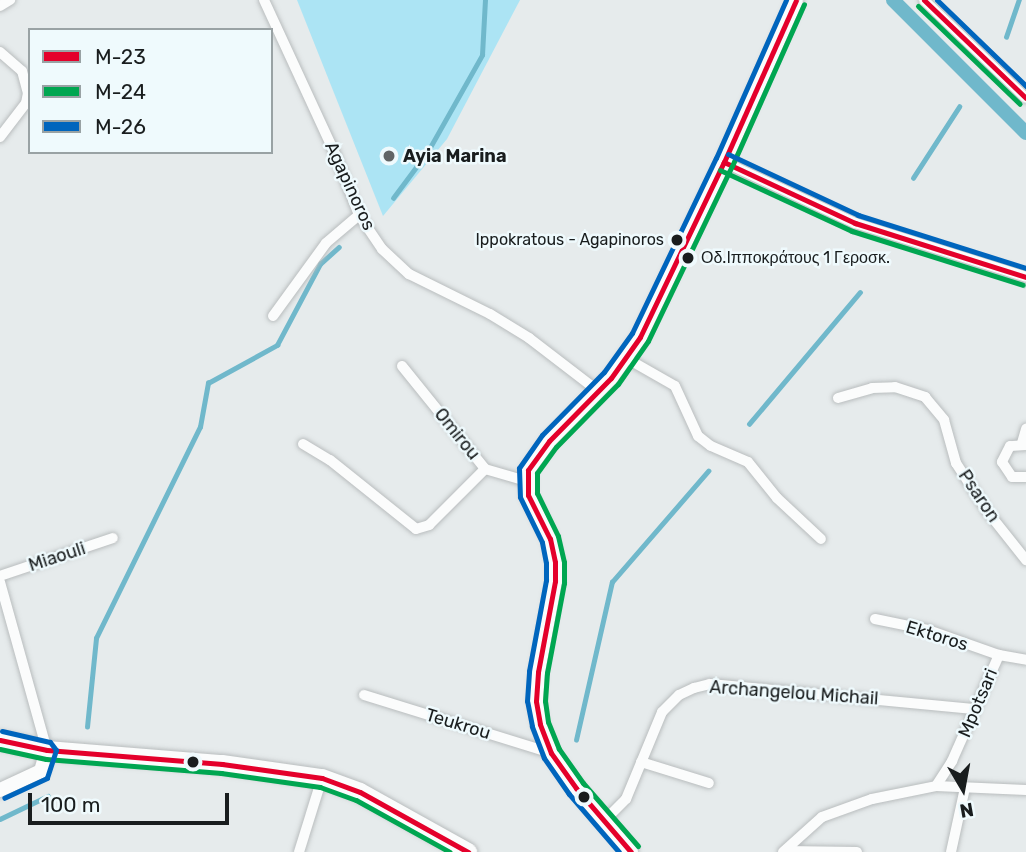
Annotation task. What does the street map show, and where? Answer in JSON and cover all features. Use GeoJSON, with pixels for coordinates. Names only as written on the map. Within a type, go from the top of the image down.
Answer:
{"type":"FeatureCollection","features":[{"type":"Feature","properties":{"kind":"main road"},"geometry":{"type":"LineString","coordinates":[[0,740],[47,750],[222,764],[322,778],[360,792],[468,852]]}},
{"type":"Feature","properties":{"kind":"street"},"geometry":{"type":"LineString","coordinates":[[0,6],[10,0]]}},
{"type":"Feature","properties":{"kind":"street","name":"Agapinoros"},"geometry":{"type":"LineString","coordinates":[[264,0],[359,215],[383,249],[409,274],[519,332],[598,391]]}},
{"type":"Feature","properties":{"kind":"street"},"geometry":{"type":"LineString","coordinates":[[630,851],[576,788],[544,740],[536,701],[555,581],[555,562],[550,539],[528,495],[526,481],[533,460],[598,391],[640,337],[724,162],[796,0]]}},
{"type":"Feature","properties":{"kind":"street"},"geometry":{"type":"LineString","coordinates":[[924,0],[1026,98]]}},
{"type":"Feature","properties":{"kind":"street"},"geometry":{"type":"LineString","coordinates":[[0,52],[22,71],[28,93],[26,103],[0,137]]}},
{"type":"Feature","properties":{"kind":"street"},"geometry":{"type":"LineString","coordinates":[[724,162],[855,223],[1026,277]]}},
{"type":"Feature","properties":{"kind":"street"},"geometry":{"type":"LineString","coordinates":[[273,316],[326,243],[359,215]]}},
{"type":"Feature","properties":{"kind":"street"},"geometry":{"type":"LineString","coordinates":[[626,358],[675,386],[698,436],[711,446],[748,462],[776,498],[821,539]]}},
{"type":"Feature","properties":{"kind":"street","name":"Omirou"},"geometry":{"type":"LineString","coordinates":[[402,366],[485,469],[526,481]]}},
{"type":"Feature","properties":{"kind":"street","name":"Psaron"},"geometry":{"type":"LineString","coordinates":[[838,398],[872,388],[895,387],[925,397],[944,420],[956,463],[987,511],[1026,560]]}},
{"type":"Feature","properties":{"kind":"street"},"geometry":{"type":"LineString","coordinates":[[1026,429],[1024,444],[1005,450],[1002,462],[1012,477],[1026,477]]}},
{"type":"Feature","properties":{"kind":"street"},"geometry":{"type":"LineString","coordinates":[[303,444],[330,460],[416,529],[429,525],[485,469]]}},
{"type":"Feature","properties":{"kind":"street","name":"Miaouli"},"geometry":{"type":"LineString","coordinates":[[0,576],[114,538]]}},
{"type":"Feature","properties":{"kind":"street"},"geometry":{"type":"LineString","coordinates":[[0,582],[47,750],[41,771],[0,790]]}},
{"type":"Feature","properties":{"kind":"street","name":"Ektoros"},"geometry":{"type":"LineString","coordinates":[[875,620],[928,630],[999,655],[1026,660]]}},
{"type":"Feature","properties":{"kind":"street"},"geometry":{"type":"LineString","coordinates":[[0,634],[13,631]]}},
{"type":"Feature","properties":{"kind":"street","name":"Mpotsari"},"geometry":{"type":"LineString","coordinates":[[936,786],[952,761],[999,655]]}},
{"type":"Feature","properties":{"kind":"street","name":"Archangelou Michail"},"geometry":{"type":"LineString","coordinates":[[605,820],[625,799],[651,734],[670,703],[694,688],[710,684],[974,709]]}},
{"type":"Feature","properties":{"kind":"street","name":"Teukrou"},"geometry":{"type":"LineString","coordinates":[[364,695],[551,753]]}},
{"type":"Feature","properties":{"kind":"street"},"geometry":{"type":"LineString","coordinates":[[642,762],[709,783]]}},
{"type":"Feature","properties":{"kind":"street"},"geometry":{"type":"LineString","coordinates":[[299,852],[322,778]]}},
{"type":"Feature","properties":{"kind":"street"},"geometry":{"type":"LineString","coordinates":[[784,852],[822,817],[844,808],[936,786],[1026,790]]}},
{"type":"Feature","properties":{"kind":"street"},"geometry":{"type":"LineString","coordinates":[[951,852],[965,789]]}},
{"type":"Feature","properties":{"kind":"street"},"geometry":{"type":"LineString","coordinates":[[784,852],[857,852]]}},
{"type":"Feature","properties":{"kind":"shaded area"},"geometry":{"type":"Polygon","coordinates":[[[297,0],[520,0],[447,139],[383,216],[297,0]]]}},
{"type":"Feature","properties":{"kind":"waterway"},"geometry":{"type":"LineString","coordinates":[[393,198],[428,151],[482,55],[485,0]]}},
{"type":"Feature","properties":{"kind":"waterway"},"geometry":{"type":"LineString","coordinates":[[893,0],[1026,133]]}},
{"type":"Feature","properties":{"kind":"waterway"},"geometry":{"type":"LineString","coordinates":[[1006,37],[1019,0]]}},
{"type":"Feature","properties":{"kind":"waterway"},"geometry":{"type":"LineString","coordinates":[[913,178],[959,107]]}},
{"type":"Feature","properties":{"kind":"waterway"},"geometry":{"type":"LineString","coordinates":[[87,727],[96,638],[200,427],[208,383],[277,345],[320,264],[339,247]]}},
{"type":"Feature","properties":{"kind":"waterway"},"geometry":{"type":"LineString","coordinates":[[749,424],[860,292]]}},
{"type":"Feature","properties":{"kind":"waterway"},"geometry":{"type":"LineString","coordinates":[[576,740],[612,582],[708,471]]}},
{"type":"Feature","properties":{"kind":"waterway"},"geometry":{"type":"LineString","coordinates":[[0,819],[48,796]]}},
{"type":"Feature","properties":{"kind":"transit line","name":"M-26"},"geometry":{"type":"LineString","coordinates":[[619,852],[569,794],[544,758],[532,726],[527,701],[529,671],[546,580],[546,563],[542,542],[520,497],[519,468],[542,435],[604,372],[632,333],[716,158],[786,0]]}},
{"type":"Feature","properties":{"kind":"transit line","name":"M-23"},"geometry":{"type":"LineString","coordinates":[[631,852],[576,788],[551,753],[540,724],[536,701],[538,672],[555,581],[555,562],[550,539],[528,495],[528,470],[549,441],[611,378],[640,337],[724,162],[796,0]]}},
{"type":"Feature","properties":{"kind":"transit line","name":"M-23"},"geometry":{"type":"LineString","coordinates":[[924,0],[1026,98]]}},
{"type":"Feature","properties":{"kind":"transit line","name":"M-26"},"geometry":{"type":"LineString","coordinates":[[937,0],[1026,86]]}},
{"type":"Feature","properties":{"kind":"transit line","name":"M-24"},"geometry":{"type":"LineString","coordinates":[[638,846],[583,783],[559,749],[548,722],[545,701],[547,673],[564,583],[564,562],[558,536],[537,493],[537,473],[556,447],[618,384],[648,341],[732,166],[804,4]]}},
{"type":"Feature","properties":{"kind":"transit line","name":"M-24"},"geometry":{"type":"LineString","coordinates":[[918,6],[1020,104]]}},
{"type":"Feature","properties":{"kind":"transit line","name":"M-26"},"geometry":{"type":"LineString","coordinates":[[728,154],[858,215],[1026,268]]}},
{"type":"Feature","properties":{"kind":"transit line","name":"M-23"},"geometry":{"type":"LineString","coordinates":[[724,162],[855,223],[1026,277]]}},
{"type":"Feature","properties":{"kind":"transit line","name":"M-24"},"geometry":{"type":"LineString","coordinates":[[720,170],[852,231],[1023,285]]}},
{"type":"Feature","properties":{"kind":"transit line","name":"M-26"},"geometry":{"type":"LineString","coordinates":[[2,731],[50,742],[56,750],[47,778],[4,798]]}},
{"type":"Feature","properties":{"kind":"transit line","name":"M-23"},"geometry":{"type":"LineString","coordinates":[[0,740],[47,750],[222,764],[322,778],[360,792],[468,852]]}},
{"type":"Feature","properties":{"kind":"transit line","name":"M-24"},"geometry":{"type":"LineString","coordinates":[[0,749],[46,759],[221,773],[320,787],[356,800],[450,852]]}},
{"type":"Feature","properties":{"kind":"place","name":"Ayia Marina"},"geometry":{"type":"Point","coordinates":[389,156]}},
{"type":"Feature","properties":{"kind":"place","name":"Ippokratous - Agapinoros"},"geometry":{"type":"Point","coordinates":[677,240]}},
{"type":"Feature","properties":{"kind":"place","name":"Οδ.Ιπποκράτους 1 Γεροσκ."},"geometry":{"type":"Point","coordinates":[688,258]}}]}
